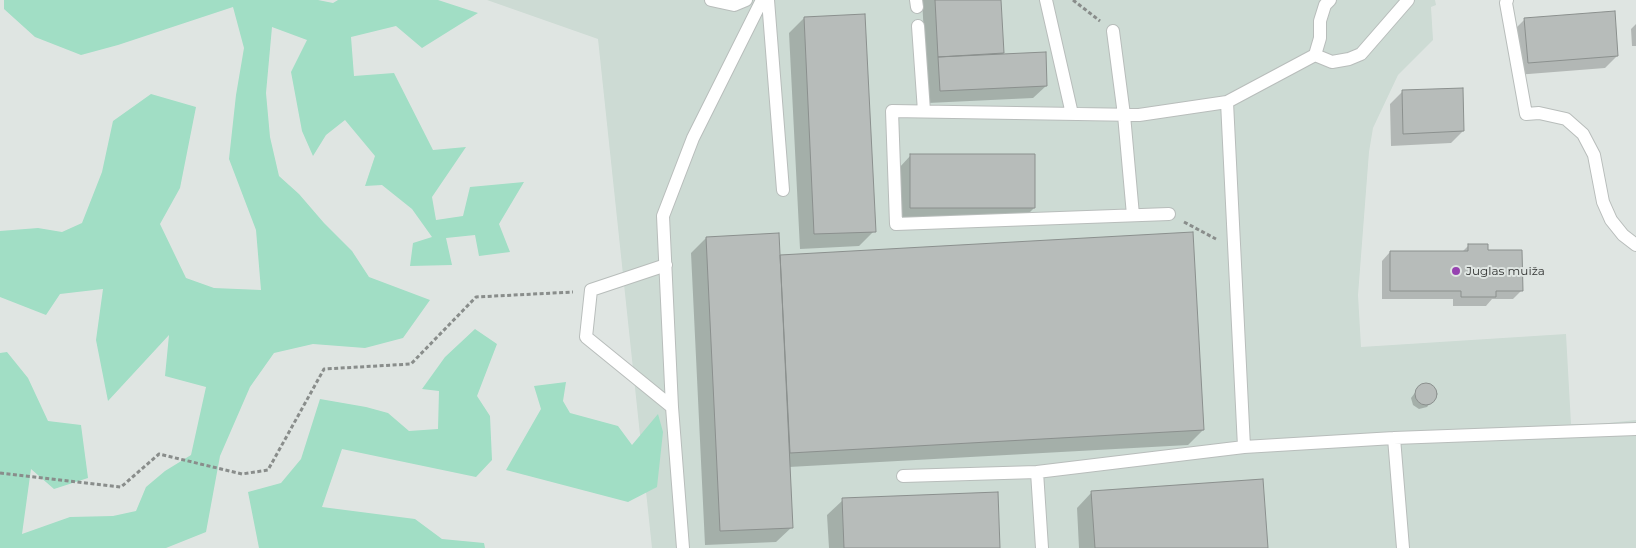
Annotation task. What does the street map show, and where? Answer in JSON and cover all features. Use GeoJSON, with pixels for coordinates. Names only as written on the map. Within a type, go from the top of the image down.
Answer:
{"type":"FeatureCollection","features":[{"type":"Feature","properties":{"kind":"lane"},"geometry":{"type":"LineString","coordinates":[[711,0],[734,5],[746,0]]}},
{"type":"Feature","properties":{"kind":"lane"},"geometry":{"type":"LineString","coordinates":[[683,548],[672,407],[664,216],[693,138],[762,0]]}},
{"type":"Feature","properties":{"kind":"lane"},"geometry":{"type":"LineString","coordinates":[[768,0],[783,190]]}},
{"type":"Feature","properties":{"kind":"lane"},"geometry":{"type":"LineString","coordinates":[[1046,0],[1072,114]]}},
{"type":"Feature","properties":{"kind":"lane"},"geometry":{"type":"LineString","coordinates":[[1169,214],[896,224],[892,111],[1139,115],[1227,102],[1315,55],[1320,38],[1320,22],[1325,5],[1330,0]]}},
{"type":"Feature","properties":{"kind":"lane"},"geometry":{"type":"LineString","coordinates":[[1315,55],[1332,62],[1349,59],[1361,54],[1408,0]]}},
{"type":"Feature","properties":{"kind":"lane"},"geometry":{"type":"LineString","coordinates":[[1507,0],[1526,114],[1539,113],[1566,119],[1583,134],[1594,154],[1603,202],[1610,220],[1623,235],[1636,245]]}},
{"type":"Feature","properties":{"kind":"lane"},"geometry":{"type":"LineString","coordinates":[[918,26],[924,111]]}},
{"type":"Feature","properties":{"kind":"lane"},"geometry":{"type":"LineString","coordinates":[[1112,31],[1124,114],[1133,215]]}},
{"type":"Feature","properties":{"kind":"lane"},"geometry":{"type":"LineString","coordinates":[[1227,102],[1244,447]]}},
{"type":"Feature","properties":{"kind":"lane"},"geometry":{"type":"LineString","coordinates":[[666,265],[591,290],[586,337],[672,407]]}},
{"type":"Feature","properties":{"kind":"lane"},"geometry":{"type":"LineString","coordinates":[[903,476],[1038,472],[1244,447],[1394,438],[1636,429]]}},
{"type":"Feature","properties":{"kind":"lane"},"geometry":{"type":"LineString","coordinates":[[1394,438],[1403,548]]}},
{"type":"Feature","properties":{"kind":"lane"},"geometry":{"type":"LineString","coordinates":[[1038,472],[1042,548]]}},
{"type":"Feature","properties":{"kind":"path"},"geometry":{"type":"LineString","coordinates":[[1073,0],[1112,31]]}},
{"type":"Feature","properties":{"kind":"path"},"geometry":{"type":"LineString","coordinates":[[1169,214],[1234,249]]}},
{"type":"Feature","properties":{"kind":"path"},"geometry":{"type":"LineString","coordinates":[[0,473],[121,487],[159,454],[242,474],[268,470],[324,369],[411,364],[476,297],[591,290]]}},
{"type":"Feature","properties":{"kind":"shaded area"},"geometry":{"type":"Polygon","coordinates":[[[487,0],[1435,0],[1436,5],[1431,7],[1433,40],[1398,75],[1373,128],[1369,152],[1358,295],[1361,347],[1566,334],[1571,424],[1590,425],[1636,420],[1636,548],[652,548],[598,39],[487,0]]]}},
{"type":"Feature","properties":{"kind":"green space"},"geometry":{"type":"Polygon","coordinates":[[[4,0],[318,0],[333,3],[338,0],[438,0],[478,13],[422,48],[396,26],[351,37],[354,76],[394,73],[433,150],[466,147],[432,197],[436,220],[463,216],[470,187],[524,182],[499,224],[510,252],[479,256],[475,235],[446,238],[452,265],[410,266],[413,243],[432,237],[412,209],[382,185],[365,186],[375,156],[345,120],[326,135],[313,156],[302,131],[291,72],[307,40],[272,27],[266,93],[270,137],[279,176],[299,194],[352,251],[369,277],[430,300],[403,338],[365,348],[313,344],[274,353],[250,387],[220,456],[206,532],[166,548],[0,548],[0,353],[7,352],[28,378],[48,421],[81,425],[88,478],[54,489],[31,469],[22,534],[70,517],[113,516],[136,511],[146,487],[165,471],[191,455],[206,387],[165,376],[169,335],[108,401],[96,340],[103,289],[60,294],[46,315],[0,297],[0,231],[38,228],[62,232],[82,223],[102,172],[113,121],[151,94],[196,107],[180,188],[160,224],[186,278],[214,288],[261,290],[256,230],[229,159],[236,95],[244,48],[233,7],[118,45],[81,55],[35,37],[4,9],[4,0]]]}},
{"type":"Feature","properties":{"kind":"green space"},"geometry":{"type":"Polygon","coordinates":[[[475,329],[497,344],[477,396],[490,416],[492,460],[476,477],[342,449],[322,507],[415,519],[442,539],[484,543],[485,548],[259,548],[248,492],[281,483],[301,459],[320,399],[388,413],[409,431],[438,429],[439,391],[422,389],[445,357],[475,329]]]}},
{"type":"Feature","properties":{"kind":"green space"},"geometry":{"type":"Polygon","coordinates":[[[566,382],[563,401],[570,413],[618,426],[632,445],[658,414],[663,432],[657,487],[628,502],[506,470],[541,409],[534,386],[566,382]]]}},
{"type":"Feature","properties":{"kind":"building"},"geometry":{"type":"Polygon","coordinates":[[[935,0],[1001,0],[1004,53],[938,57],[935,0]]]}},
{"type":"Feature","properties":{"kind":"building"},"geometry":{"type":"Polygon","coordinates":[[[1615,11],[1618,56],[1528,63],[1524,18],[1615,11]]]}},
{"type":"Feature","properties":{"kind":"building"},"geometry":{"type":"Polygon","coordinates":[[[865,14],[876,232],[814,234],[804,17],[865,14]]]}},
{"type":"Feature","properties":{"kind":"building"},"geometry":{"type":"Polygon","coordinates":[[[1046,52],[1047,86],[940,91],[938,57],[1046,52]]]}},
{"type":"Feature","properties":{"kind":"building"},"geometry":{"type":"Polygon","coordinates":[[[1463,88],[1464,131],[1403,134],[1402,90],[1463,88]]]}},
{"type":"Feature","properties":{"kind":"building"},"geometry":{"type":"Polygon","coordinates":[[[910,154],[1035,154],[1035,208],[910,208],[910,154]]]}},
{"type":"Feature","properties":{"kind":"building"},"geometry":{"type":"Polygon","coordinates":[[[1193,232],[1204,430],[790,453],[780,255],[1193,232]]]}},
{"type":"Feature","properties":{"kind":"building"},"geometry":{"type":"Polygon","coordinates":[[[779,233],[793,528],[720,531],[706,237],[779,233]]]}},
{"type":"Feature","properties":{"kind":"building","name":"Juglas muiža"},"geometry":{"type":"Polygon","coordinates":[[[1468,244],[1488,244],[1488,250],[1522,250],[1523,291],[1496,291],[1496,297],[1461,297],[1461,291],[1390,291],[1390,251],[1468,251],[1468,244]]]}},
{"type":"Feature","properties":{"kind":"building"},"geometry":{"type":"Polygon","coordinates":[[[1422,383],[1430,383],[1437,390],[1437,398],[1430,405],[1422,405],[1415,398],[1415,390],[1422,383]]]}},
{"type":"Feature","properties":{"kind":"building"},"geometry":{"type":"Polygon","coordinates":[[[1263,479],[1268,548],[1095,548],[1091,491],[1263,479]]]}},
{"type":"Feature","properties":{"kind":"building"},"geometry":{"type":"Polygon","coordinates":[[[998,492],[1000,548],[844,548],[842,498],[998,492]]]}},
{"type":"Feature","properties":{"kind":"place","name":"Juglas muiža"},"geometry":{"type":"Point","coordinates":[1456,271]}}]}
